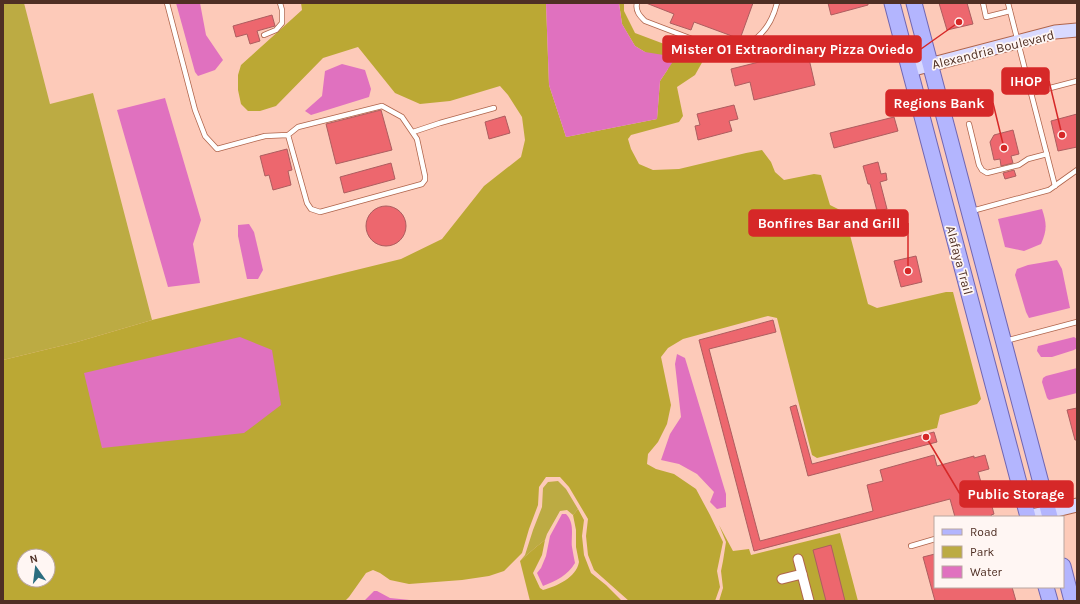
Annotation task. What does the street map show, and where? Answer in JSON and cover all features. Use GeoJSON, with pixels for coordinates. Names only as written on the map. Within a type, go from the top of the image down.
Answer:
{"type":"FeatureCollection","features":[{"type":"Feature","properties":{"kind":"main road","name":"Alafaya Trail"},"geometry":{"type":"LineString","coordinates":[[892,3],[1028,516]]}},
{"type":"Feature","properties":{"kind":"main road","name":"Alafaya Trail"},"geometry":{"type":"LineString","coordinates":[[914,3],[1049,515]]}},
{"type":"Feature","properties":{"kind":"main road"},"geometry":{"type":"LineString","coordinates":[[1064,570],[1072,601]]}},
{"type":"Feature","properties":{"kind":"main road"},"geometry":{"type":"LineString","coordinates":[[1046,588],[1050,601]]}},
{"type":"Feature","properties":{"kind":"street","name":"Alexandria Boulevard"},"geometry":{"type":"LineString","coordinates":[[910,70],[1055,32],[1077,30]]}},
{"type":"Feature","properties":{"kind":"street"},"geometry":{"type":"LineString","coordinates":[[1038,516],[1049,515],[1077,505]]}},
{"type":"Feature","properties":{"kind":"street"},"geometry":{"type":"LineString","coordinates":[[798,559],[809,601]]}},
{"type":"Feature","properties":{"kind":"street"},"geometry":{"type":"LineString","coordinates":[[782,579],[802,574]]}},
{"type":"Feature","properties":{"kind":"lane"},"geometry":{"type":"LineString","coordinates":[[168,3],[195,110],[205,136],[217,149],[265,136],[288,135],[298,127],[382,106],[402,117],[418,138],[425,180],[422,184],[320,212],[310,209],[288,135]]}},
{"type":"Feature","properties":{"kind":"lane"},"geometry":{"type":"LineString","coordinates":[[264,35],[276,30],[282,23],[282,10],[280,3]]}},
{"type":"Feature","properties":{"kind":"lane"},"geometry":{"type":"LineString","coordinates":[[637,3],[636,7],[639,15],[645,21],[719,49],[741,48],[758,37],[768,25],[775,12],[777,3]]}},
{"type":"Feature","properties":{"kind":"lane"},"geometry":{"type":"LineString","coordinates":[[983,3],[986,17],[1010,11]]}},
{"type":"Feature","properties":{"kind":"lane"},"geometry":{"type":"LineString","coordinates":[[1008,3],[1055,186]]}},
{"type":"Feature","properties":{"kind":"lane"},"geometry":{"type":"LineString","coordinates":[[1031,93],[1077,81]]}},
{"type":"Feature","properties":{"kind":"lane"},"geometry":{"type":"LineString","coordinates":[[413,132],[440,122],[494,108]]}},
{"type":"Feature","properties":{"kind":"lane"},"geometry":{"type":"LineString","coordinates":[[969,124],[980,165],[982,170],[987,173],[1019,165],[1028,158],[1047,154]]}},
{"type":"Feature","properties":{"kind":"lane"},"geometry":{"type":"LineString","coordinates":[[969,212],[1049,190],[1077,170]]}},
{"type":"Feature","properties":{"kind":"lane"},"geometry":{"type":"LineString","coordinates":[[1003,341],[1077,322]]}},
{"type":"Feature","properties":{"kind":"lane"},"geometry":{"type":"LineString","coordinates":[[911,546],[934,539]]}},
{"type":"Feature","properties":{"kind":"green space"},"geometry":{"type":"Polygon","coordinates":[[[3,3],[24,3],[50,104],[93,93],[152,320],[77,342],[3,360],[3,3]]]}},
{"type":"Feature","properties":{"kind":"green space"},"geometry":{"type":"Polygon","coordinates":[[[558,481],[566,489],[578,509],[573,515],[567,510],[560,511],[545,540],[520,561],[525,555],[542,507],[543,488],[548,482],[558,481]]]}},
{"type":"Feature","properties":{"kind":"shaded area"},"geometry":{"type":"Polygon","coordinates":[[[301,3],[546,3],[549,85],[566,137],[657,119],[660,81],[668,69],[635,46],[622,24],[619,3],[624,3],[624,11],[635,33],[704,59],[695,75],[677,87],[683,116],[679,122],[631,135],[628,139],[631,149],[639,164],[653,170],[679,169],[762,150],[771,162],[775,172],[784,180],[814,174],[821,175],[830,205],[844,212],[868,304],[877,308],[946,292],[953,292],[981,399],[977,404],[940,415],[937,428],[817,458],[812,455],[777,318],[768,316],[683,339],[668,348],[661,357],[671,405],[667,424],[658,442],[648,454],[647,464],[656,469],[674,474],[696,489],[710,515],[723,542],[717,571],[720,587],[715,601],[629,601],[594,570],[588,555],[586,536],[588,519],[569,487],[560,477],[546,477],[539,487],[538,505],[522,553],[504,571],[489,576],[462,580],[409,584],[390,580],[373,570],[366,573],[345,601],[3,601],[3,360],[77,342],[152,320],[401,259],[442,239],[484,186],[521,157],[525,140],[522,117],[508,95],[500,86],[450,101],[420,104],[395,93],[358,47],[323,58],[276,106],[260,111],[248,111],[241,104],[238,90],[238,75],[241,65],[302,10],[301,3]]]}},
{"type":"Feature","properties":{"kind":"shaded area"},"geometry":{"type":"Polygon","coordinates":[[[578,509],[584,520],[582,536],[584,555],[591,573],[622,601],[530,601],[520,561],[545,540],[542,555],[533,573],[540,588],[543,590],[560,584],[570,577],[577,568],[579,562],[573,515],[578,509]]]}},
{"type":"Feature","properties":{"kind":"shaded area"},"geometry":{"type":"Polygon","coordinates":[[[719,525],[733,551],[749,549],[751,555],[840,533],[858,601],[719,601],[723,588],[721,571],[726,542],[719,525]]]}},
{"type":"Feature","properties":{"kind":"water"},"geometry":{"type":"Polygon","coordinates":[[[176,3],[200,3],[206,35],[223,60],[215,70],[198,76],[195,72],[176,3]]]}},
{"type":"Feature","properties":{"kind":"water"},"geometry":{"type":"Polygon","coordinates":[[[546,3],[619,3],[622,24],[635,46],[645,52],[676,57],[660,81],[657,119],[566,137],[549,85],[546,3]]]}},
{"type":"Feature","properties":{"kind":"water"},"geometry":{"type":"Polygon","coordinates":[[[342,64],[365,70],[371,89],[369,97],[311,115],[305,111],[322,96],[325,71],[342,64]]]}},
{"type":"Feature","properties":{"kind":"water"},"geometry":{"type":"Polygon","coordinates":[[[165,98],[201,220],[193,244],[200,283],[168,287],[117,110],[165,98]]]}},
{"type":"Feature","properties":{"kind":"water"},"geometry":{"type":"Polygon","coordinates":[[[1042,209],[1046,227],[1041,244],[1024,251],[1005,247],[998,219],[1042,209]]]}},
{"type":"Feature","properties":{"kind":"water"},"geometry":{"type":"Polygon","coordinates":[[[249,224],[254,232],[263,270],[258,279],[247,279],[238,236],[238,225],[249,224]]]}},
{"type":"Feature","properties":{"kind":"water"},"geometry":{"type":"Polygon","coordinates":[[[1057,260],[1062,269],[1070,308],[1029,318],[1015,275],[1017,269],[1028,265],[1057,260]]]}},
{"type":"Feature","properties":{"kind":"water"},"geometry":{"type":"Polygon","coordinates":[[[240,337],[272,350],[281,405],[244,433],[102,448],[84,373],[240,337]]]}},
{"type":"Feature","properties":{"kind":"water"},"geometry":{"type":"Polygon","coordinates":[[[1074,337],[1077,339],[1077,348],[1074,350],[1052,357],[1041,357],[1037,351],[1038,346],[1074,337]]]}},
{"type":"Feature","properties":{"kind":"water"},"geometry":{"type":"Polygon","coordinates":[[[677,354],[685,358],[726,494],[726,507],[717,509],[710,502],[714,492],[697,474],[679,464],[661,460],[670,434],[681,417],[675,364],[677,354]]]}},
{"type":"Feature","properties":{"kind":"water"},"geometry":{"type":"Polygon","coordinates":[[[1077,368],[1077,393],[1049,400],[1042,382],[1043,378],[1077,368]]]}},
{"type":"Feature","properties":{"kind":"water"},"geometry":{"type":"Polygon","coordinates":[[[562,514],[566,514],[571,521],[572,547],[575,563],[569,571],[561,577],[543,586],[537,573],[546,556],[550,536],[562,514]]]}},
{"type":"Feature","properties":{"kind":"water"},"geometry":{"type":"Polygon","coordinates":[[[374,591],[377,591],[390,598],[410,601],[364,601],[374,591]]]}},
{"type":"Feature","properties":{"kind":"building"},"geometry":{"type":"Polygon","coordinates":[[[646,3],[753,3],[740,39],[694,22],[691,30],[670,23],[674,14],[646,3]]]}},
{"type":"Feature","properties":{"kind":"building"},"geometry":{"type":"Polygon","coordinates":[[[828,3],[868,3],[868,5],[831,15],[828,3]]]}},
{"type":"Feature","properties":{"kind":"building"},"geometry":{"type":"Polygon","coordinates":[[[939,3],[967,3],[973,24],[947,30],[939,3]]]}},
{"type":"Feature","properties":{"kind":"building"},"geometry":{"type":"Polygon","coordinates":[[[272,15],[275,26],[257,31],[260,41],[250,44],[247,34],[236,37],[233,26],[272,15]]]}},
{"type":"Feature","properties":{"kind":"building"},"geometry":{"type":"Polygon","coordinates":[[[807,50],[815,85],[754,100],[750,82],[735,86],[731,69],[807,50]]]}},
{"type":"Feature","properties":{"kind":"building"},"geometry":{"type":"Polygon","coordinates":[[[734,105],[738,119],[729,121],[732,131],[698,140],[695,126],[700,125],[697,114],[734,105]]]}},
{"type":"Feature","properties":{"kind":"building"},"geometry":{"type":"Polygon","coordinates":[[[381,110],[392,150],[336,164],[326,124],[381,110]]]}},
{"type":"Feature","properties":{"kind":"building"},"geometry":{"type":"Polygon","coordinates":[[[1077,114],[1077,147],[1058,151],[1051,121],[1077,114]]]}},
{"type":"Feature","properties":{"kind":"building"},"geometry":{"type":"Polygon","coordinates":[[[505,116],[510,133],[489,139],[485,122],[505,116]]]}},
{"type":"Feature","properties":{"kind":"building"},"geometry":{"type":"Polygon","coordinates":[[[894,117],[898,131],[834,148],[830,133],[894,117]]]}},
{"type":"Feature","properties":{"kind":"building"},"geometry":{"type":"Polygon","coordinates":[[[1013,130],[1019,154],[1011,156],[1013,163],[1001,166],[1000,159],[994,160],[990,142],[994,135],[1013,130]]]}},
{"type":"Feature","properties":{"kind":"building"},"geometry":{"type":"Polygon","coordinates":[[[287,149],[292,170],[288,171],[291,185],[273,190],[269,175],[265,176],[260,156],[287,149]]]}},
{"type":"Feature","properties":{"kind":"building"},"geometry":{"type":"Polygon","coordinates":[[[878,162],[881,174],[886,173],[887,180],[880,182],[887,209],[877,211],[870,184],[868,184],[863,166],[878,162]]]}},
{"type":"Feature","properties":{"kind":"building"},"geometry":{"type":"Polygon","coordinates":[[[391,163],[395,179],[344,193],[340,177],[391,163]]]}},
{"type":"Feature","properties":{"kind":"building"},"geometry":{"type":"Polygon","coordinates":[[[1014,170],[1016,176],[1005,179],[1003,173],[1014,170]]]}},
{"type":"Feature","properties":{"kind":"building"},"geometry":{"type":"Polygon","coordinates":[[[390,206],[397,209],[403,215],[406,226],[405,234],[397,243],[390,246],[382,246],[375,243],[367,234],[366,222],[369,215],[378,207],[390,206]]]}},
{"type":"Feature","properties":{"kind":"building"},"geometry":{"type":"Polygon","coordinates":[[[916,256],[922,282],[901,287],[894,261],[916,256]]]}},
{"type":"Feature","properties":{"kind":"building"},"geometry":{"type":"Polygon","coordinates":[[[773,320],[776,332],[709,349],[760,541],[873,511],[867,485],[883,481],[880,470],[934,455],[937,466],[974,456],[974,458],[985,455],[989,469],[978,472],[985,496],[989,495],[994,514],[992,516],[955,516],[950,499],[754,551],[699,340],[773,320]]]}},
{"type":"Feature","properties":{"kind":"building"},"geometry":{"type":"Polygon","coordinates":[[[796,405],[812,464],[934,432],[937,442],[808,476],[790,407],[796,405]]]}},
{"type":"Feature","properties":{"kind":"building"},"geometry":{"type":"Polygon","coordinates":[[[1077,408],[1077,440],[1075,440],[1067,410],[1077,408]]]}},
{"type":"Feature","properties":{"kind":"building"},"geometry":{"type":"Polygon","coordinates":[[[831,545],[845,601],[826,601],[813,550],[831,545]]]}},
{"type":"Feature","properties":{"kind":"building"},"geometry":{"type":"Polygon","coordinates":[[[934,554],[934,588],[1012,588],[1016,601],[935,601],[923,557],[934,554]]]}},
{"type":"Feature","properties":{"kind":"place","name":"Mister O1 Extraordinary Pizza Oviedo"},"geometry":{"type":"Point","coordinates":[959,22]}},
{"type":"Feature","properties":{"kind":"place","name":"IHOP"},"geometry":{"type":"Point","coordinates":[1062,135]}},
{"type":"Feature","properties":{"kind":"place","name":"Regions Bank"},"geometry":{"type":"Point","coordinates":[1004,148]}},
{"type":"Feature","properties":{"kind":"place","name":"Bonfires Bar and Grill"},"geometry":{"type":"Point","coordinates":[908,271]}},
{"type":"Feature","properties":{"kind":"place","name":"Public Storage"},"geometry":{"type":"Point","coordinates":[926,437]}}]}
